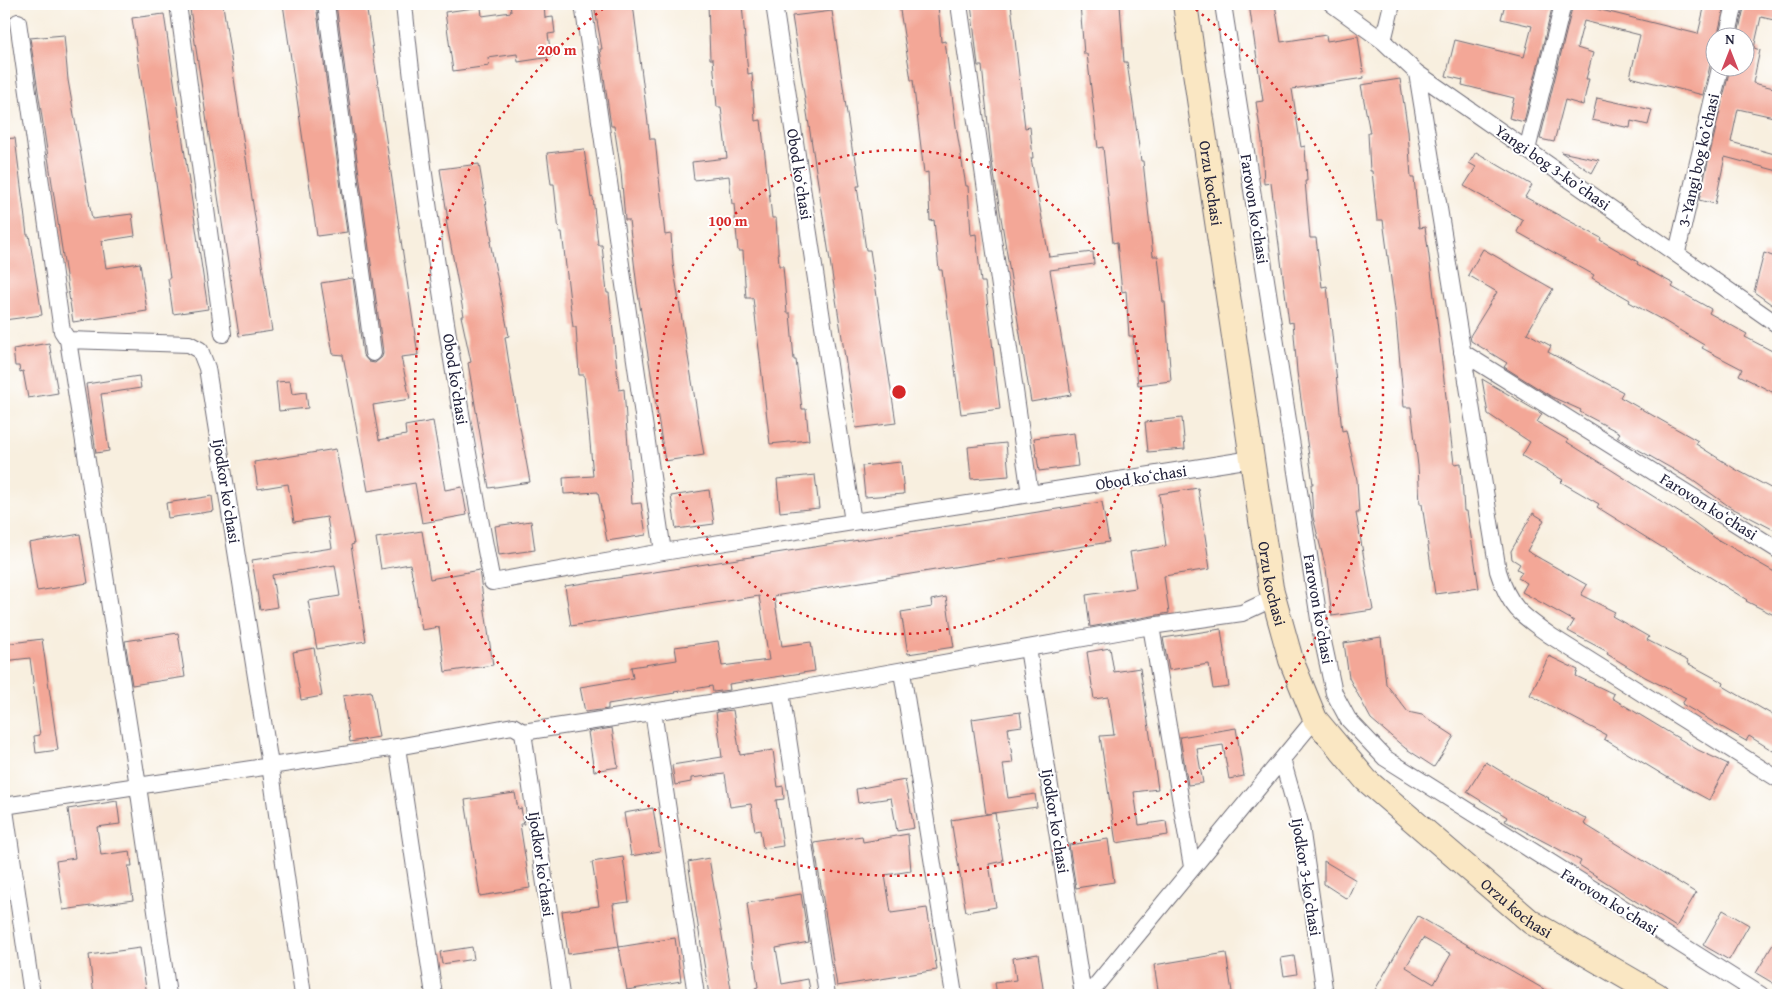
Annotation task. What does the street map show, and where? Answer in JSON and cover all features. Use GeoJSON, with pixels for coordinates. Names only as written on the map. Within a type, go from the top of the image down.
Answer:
{"type":"FeatureCollection","features":[{"type":"Feature","properties":{"kind":"main road","name":"Orzu kochasi"},"geometry":{"type":"LineString","coordinates":[[1185,4],[1274,598],[1291,660],[1315,719],[1366,780],[1531,922],[1657,995]]}},
{"type":"Feature","properties":{"kind":"street"},"geometry":{"type":"LineString","coordinates":[[178,4],[223,334]]}},
{"type":"Feature","properties":{"kind":"street"},"geometry":{"type":"LineString","coordinates":[[326,4],[373,353]]}},
{"type":"Feature","properties":{"kind":"street","name":"Obod koʻchasi"},"geometry":{"type":"LineString","coordinates":[[404,4],[413,97],[454,369],[492,582],[663,552],[1252,459]]}},
{"type":"Feature","properties":{"kind":"street"},"geometry":{"type":"LineString","coordinates":[[583,4],[663,552]]}},
{"type":"Feature","properties":{"kind":"street","name":"Obod koʻchasi"},"geometry":{"type":"LineString","coordinates":[[774,4],[853,522]]}},
{"type":"Feature","properties":{"kind":"street"},"geometry":{"type":"LineString","coordinates":[[960,4],[1030,494]]}},
{"type":"Feature","properties":{"kind":"street","name":"Farovon koʻchasi"},"geometry":{"type":"LineString","coordinates":[[1223,4],[1321,632],[1334,693],[1348,719],[1385,758],[1761,995]]}},
{"type":"Feature","properties":{"kind":"street","name":"Yangi bog 3-koʼchasi"},"geometry":{"type":"LineString","coordinates":[[1332,4],[1383,41],[1418,73],[1677,252],[1778,325]]}},
{"type":"Feature","properties":{"kind":"street"},"geometry":{"type":"LineString","coordinates":[[1383,41],[1392,4]]}},
{"type":"Feature","properties":{"kind":"street"},"geometry":{"type":"LineString","coordinates":[[1528,150],[1563,4]]}},
{"type":"Feature","properties":{"kind":"street"},"geometry":{"type":"LineString","coordinates":[[1729,28],[1735,4]]}},
{"type":"Feature","properties":{"kind":"street"},"geometry":{"type":"LineString","coordinates":[[18,22],[65,335],[138,786],[168,995]]}},
{"type":"Feature","properties":{"kind":"street"},"geometry":{"type":"LineString","coordinates":[[1418,73],[1498,571],[1504,593],[1521,615],[1551,636],[1778,779]]}},
{"type":"Feature","properties":{"kind":"street","name":"3-Yangi bog koʼchasi"},"geometry":{"type":"LineString","coordinates":[[1677,252],[1718,78]]}},
{"type":"Feature","properties":{"kind":"street","name":"Ijodkor koʻchasi"},"geometry":{"type":"LineString","coordinates":[[65,335],[189,344],[200,350],[207,368],[270,765],[303,995]]}},
{"type":"Feature","properties":{"kind":"street","name":"Farovon koʻchasi"},"geometry":{"type":"LineString","coordinates":[[1462,352],[1778,550]]}},
{"type":"Feature","properties":{"kind":"street"},"geometry":{"type":"LineString","coordinates":[[32,995],[4,805],[397,747],[513,726],[523,732],[781,692],[902,672],[1151,626],[1242,614],[1274,598]]}},
{"type":"Feature","properties":{"kind":"street"},"geometry":{"type":"LineString","coordinates":[[1151,626],[1192,866]]}},
{"type":"Feature","properties":{"kind":"street","name":"Ijodkor koʻchasi"},"geometry":{"type":"LineString","coordinates":[[1028,648],[1083,995]]}},
{"type":"Feature","properties":{"kind":"street"},"geometry":{"type":"LineString","coordinates":[[902,672],[954,995]]}},
{"type":"Feature","properties":{"kind":"street"},"geometry":{"type":"LineString","coordinates":[[781,692],[827,995]]}},
{"type":"Feature","properties":{"kind":"street"},"geometry":{"type":"LineString","coordinates":[[653,711],[696,995]]}},
{"type":"Feature","properties":{"kind":"street"},"geometry":{"type":"LineString","coordinates":[[1088,995],[1192,866],[1315,719]]}},
{"type":"Feature","properties":{"kind":"street","name":"Ijodkor koʻchasi"},"geometry":{"type":"LineString","coordinates":[[523,732],[560,995]]}},
{"type":"Feature","properties":{"kind":"street"},"geometry":{"type":"LineString","coordinates":[[397,747],[434,995]]}},
{"type":"Feature","properties":{"kind":"street","name":"Ijodkor 3-koʼchasi"},"geometry":{"type":"LineString","coordinates":[[1282,759],[1301,826],[1325,995]]}},
{"type":"Feature","properties":{"kind":"building"},"geometry":{"type":"Polygon","coordinates":[[[283,4],[316,4],[347,232],[317,236],[283,4]]]}},
{"type":"Feature","properties":{"kind":"building"},"geometry":{"type":"Polygon","coordinates":[[[336,4],[366,4],[418,355],[401,357],[410,399],[373,405],[379,440],[406,435],[405,426],[433,421],[445,490],[462,487],[467,515],[422,523],[415,483],[368,491],[343,355],[333,354],[321,283],[353,278],[363,355],[369,362],[375,363],[382,357],[383,352],[336,4]]]}},
{"type":"Feature","properties":{"kind":"building"},"geometry":{"type":"Polygon","coordinates":[[[510,4],[544,4],[545,18],[553,17],[555,33],[548,34],[551,57],[518,62],[517,54],[488,58],[489,66],[453,71],[445,12],[481,7],[482,16],[511,12],[510,4]]]}},
{"type":"Feature","properties":{"kind":"building"},"geometry":{"type":"Polygon","coordinates":[[[594,4],[633,4],[650,139],[655,139],[665,235],[671,234],[673,264],[704,455],[665,461],[637,287],[629,220],[625,220],[621,172],[614,126],[611,126],[600,49],[602,49],[594,4]]]}},
{"type":"Feature","properties":{"kind":"building"},"geometry":{"type":"Polygon","coordinates":[[[708,4],[742,4],[748,74],[752,73],[755,121],[761,120],[772,218],[776,218],[779,266],[783,266],[794,360],[796,360],[802,409],[806,409],[809,440],[770,444],[753,298],[746,298],[743,251],[738,251],[734,204],[732,204],[729,176],[694,180],[692,162],[727,158],[721,107],[717,107],[713,59],[710,59],[708,4]]]}},
{"type":"Feature","properties":{"kind":"building"},"geometry":{"type":"Polygon","coordinates":[[[899,4],[938,4],[941,42],[945,41],[956,126],[966,186],[968,186],[971,235],[976,234],[981,282],[985,282],[1000,409],[961,414],[942,270],[939,270],[934,220],[930,221],[928,172],[924,173],[913,80],[911,80],[899,4]]]}},
{"type":"Feature","properties":{"kind":"building"},"geometry":{"type":"Polygon","coordinates":[[[971,4],[1011,4],[1025,128],[1030,127],[1033,158],[1031,158],[1049,257],[1093,252],[1094,264],[1050,270],[1071,395],[1031,402],[992,162],[982,66],[978,66],[971,4]]]}},
{"type":"Feature","properties":{"kind":"building"},"geometry":{"type":"Polygon","coordinates":[[[1080,4],[1120,4],[1124,62],[1127,62],[1141,161],[1143,161],[1153,256],[1158,256],[1163,302],[1165,302],[1171,381],[1138,385],[1133,336],[1129,336],[1126,291],[1122,292],[1117,242],[1113,243],[1103,147],[1098,148],[1087,54],[1084,54],[1080,4]]]}},
{"type":"Feature","properties":{"kind":"building"},"geometry":{"type":"Polygon","coordinates":[[[1249,4],[1275,4],[1281,42],[1326,35],[1327,41],[1358,36],[1364,78],[1292,89],[1301,147],[1305,146],[1307,181],[1305,181],[1310,238],[1316,238],[1322,287],[1327,286],[1342,431],[1346,430],[1357,480],[1359,513],[1356,513],[1373,610],[1332,616],[1326,569],[1313,517],[1311,484],[1313,484],[1297,372],[1293,322],[1289,323],[1271,183],[1264,184],[1262,141],[1256,102],[1263,101],[1249,4]]]}},
{"type":"Feature","properties":{"kind":"building"},"geometry":{"type":"Polygon","coordinates":[[[1505,4],[1553,4],[1524,122],[1509,118],[1514,98],[1462,85],[1463,80],[1446,76],[1455,40],[1524,57],[1532,26],[1501,19],[1505,4]]]}},
{"type":"Feature","properties":{"kind":"building"},"geometry":{"type":"Polygon","coordinates":[[[1573,4],[1598,4],[1597,9],[1698,34],[1705,4],[1725,4],[1719,28],[1704,28],[1704,78],[1707,78],[1703,95],[1630,77],[1640,35],[1584,21],[1577,48],[1593,53],[1586,79],[1589,79],[1583,105],[1565,100],[1554,142],[1540,139],[1573,4]]]}},
{"type":"Feature","properties":{"kind":"building"},"geometry":{"type":"Polygon","coordinates":[[[1745,4],[1778,5],[1778,21],[1761,17],[1754,48],[1754,28],[1739,28],[1745,4]]]}},
{"type":"Feature","properties":{"kind":"building"},"geometry":{"type":"Polygon","coordinates":[[[223,5],[272,331],[239,336],[190,9],[223,5]]]}},
{"type":"Feature","properties":{"kind":"building"},"geometry":{"type":"Polygon","coordinates":[[[832,11],[853,155],[855,154],[860,186],[857,186],[866,250],[870,250],[896,423],[856,428],[792,16],[832,11]]]}},
{"type":"Feature","properties":{"kind":"building"},"geometry":{"type":"Polygon","coordinates":[[[164,14],[208,309],[173,314],[168,278],[170,278],[132,18],[164,14]]]}},
{"type":"Feature","properties":{"kind":"building"},"geometry":{"type":"Polygon","coordinates":[[[64,35],[68,80],[92,219],[132,214],[135,236],[102,241],[106,268],[140,263],[147,311],[73,322],[30,38],[64,35]]]}},
{"type":"Feature","properties":{"kind":"building"},"geometry":{"type":"Polygon","coordinates":[[[1754,48],[1760,50],[1753,83],[1778,89],[1778,118],[1738,109],[1731,142],[1778,155],[1778,171],[1725,157],[1715,204],[1699,200],[1728,78],[1754,78],[1754,48]]]}},
{"type":"Feature","properties":{"kind":"building"},"geometry":{"type":"Polygon","coordinates":[[[1400,79],[1408,131],[1411,178],[1414,178],[1419,228],[1425,227],[1454,464],[1461,463],[1464,511],[1467,511],[1479,588],[1435,594],[1422,504],[1420,504],[1418,466],[1411,407],[1404,407],[1395,309],[1383,220],[1377,220],[1372,171],[1370,171],[1368,133],[1370,133],[1361,85],[1400,79]]]}},
{"type":"Feature","properties":{"kind":"building"},"geometry":{"type":"Polygon","coordinates":[[[1597,98],[1652,110],[1648,125],[1631,121],[1630,128],[1592,120],[1597,98]]]}},
{"type":"Feature","properties":{"kind":"building"},"geometry":{"type":"Polygon","coordinates":[[[15,138],[27,235],[29,235],[42,315],[4,320],[4,139],[15,138]]]}},
{"type":"Feature","properties":{"kind":"building"},"geometry":{"type":"Polygon","coordinates":[[[584,149],[591,198],[593,197],[598,245],[602,245],[607,293],[609,293],[619,390],[624,389],[632,504],[641,503],[646,535],[607,541],[598,492],[564,494],[563,478],[593,476],[584,375],[579,375],[576,327],[573,327],[562,232],[559,232],[554,184],[551,184],[547,153],[584,149]]]}},
{"type":"Feature","properties":{"kind":"building"},"geometry":{"type":"Polygon","coordinates":[[[1476,152],[1532,185],[1525,197],[1601,238],[1600,240],[1638,262],[1637,264],[1674,284],[1672,287],[1711,309],[1709,313],[1747,334],[1745,337],[1778,354],[1778,395],[1739,375],[1742,369],[1702,348],[1704,345],[1629,302],[1630,300],[1592,278],[1594,275],[1517,232],[1523,220],[1464,186],[1476,167],[1469,163],[1476,152]]]}},
{"type":"Feature","properties":{"kind":"building"},"geometry":{"type":"Polygon","coordinates":[[[1561,152],[1599,160],[1592,173],[1561,152]]]}},
{"type":"Feature","properties":{"kind":"building"},"geometry":{"type":"Polygon","coordinates":[[[479,164],[492,241],[490,242],[509,336],[505,337],[530,482],[489,488],[468,363],[471,362],[461,316],[464,316],[446,220],[448,220],[440,169],[479,164]]]}},
{"type":"Feature","properties":{"kind":"building"},"geometry":{"type":"Polygon","coordinates":[[[1483,249],[1553,289],[1527,333],[1551,346],[1548,352],[1623,392],[1620,397],[1698,441],[1696,444],[1735,469],[1778,492],[1778,532],[1730,507],[1692,480],[1623,441],[1617,437],[1620,433],[1580,412],[1581,410],[1552,397],[1504,367],[1507,363],[1471,341],[1470,336],[1497,292],[1468,275],[1483,249]]]}},
{"type":"Feature","properties":{"kind":"building"},"geometry":{"type":"Polygon","coordinates":[[[1764,253],[1778,258],[1778,309],[1754,292],[1764,253]]]}},
{"type":"Feature","properties":{"kind":"building"},"geometry":{"type":"Polygon","coordinates":[[[49,343],[58,393],[28,398],[23,371],[20,372],[19,366],[15,366],[13,349],[49,343]]]}},
{"type":"Feature","properties":{"kind":"building"},"geometry":{"type":"Polygon","coordinates":[[[139,376],[141,388],[101,394],[109,451],[96,453],[86,384],[139,376]]]}},
{"type":"Feature","properties":{"kind":"building"},"geometry":{"type":"Polygon","coordinates":[[[1482,379],[1542,414],[1537,422],[1568,440],[1567,442],[1691,520],[1715,538],[1778,574],[1778,607],[1774,615],[1746,601],[1597,507],[1599,504],[1522,456],[1530,442],[1488,414],[1482,379]]]}},
{"type":"Feature","properties":{"kind":"building"},"geometry":{"type":"Polygon","coordinates":[[[290,381],[292,394],[306,392],[308,408],[279,411],[276,382],[290,381]]]}},
{"type":"Feature","properties":{"kind":"building"},"geometry":{"type":"Polygon","coordinates":[[[1182,418],[1185,449],[1148,452],[1145,422],[1182,418]]]}},
{"type":"Feature","properties":{"kind":"building"},"geometry":{"type":"Polygon","coordinates":[[[1074,433],[1078,466],[1039,471],[1034,438],[1074,433]]]}},
{"type":"Feature","properties":{"kind":"building"},"geometry":{"type":"Polygon","coordinates":[[[1006,443],[1009,476],[971,479],[968,447],[1006,443]]]}},
{"type":"Feature","properties":{"kind":"building"},"geometry":{"type":"Polygon","coordinates":[[[336,449],[354,544],[351,545],[366,641],[317,649],[308,601],[340,596],[335,565],[272,575],[277,607],[260,610],[252,560],[332,548],[327,517],[294,522],[288,484],[258,489],[254,462],[336,449]]]}},
{"type":"Feature","properties":{"kind":"building"},"geometry":{"type":"Polygon","coordinates":[[[901,462],[904,494],[865,497],[862,466],[901,462]]]}},
{"type":"Feature","properties":{"kind":"building"},"geometry":{"type":"Polygon","coordinates":[[[815,475],[819,508],[780,512],[777,479],[815,475]]]}},
{"type":"Feature","properties":{"kind":"building"},"geometry":{"type":"Polygon","coordinates":[[[1198,488],[1210,569],[1164,576],[1169,613],[1090,627],[1086,595],[1136,588],[1130,552],[1166,546],[1159,494],[1198,488]]]}},
{"type":"Feature","properties":{"kind":"building"},"geometry":{"type":"Polygon","coordinates":[[[709,490],[714,524],[676,529],[671,496],[709,490]]]}},
{"type":"Feature","properties":{"kind":"building"},"geometry":{"type":"Polygon","coordinates":[[[212,496],[214,511],[168,518],[166,503],[212,496]]]}},
{"type":"Feature","properties":{"kind":"building"},"geometry":{"type":"Polygon","coordinates":[[[1102,502],[1109,542],[774,596],[782,646],[811,642],[815,671],[729,684],[730,690],[713,692],[712,686],[674,692],[608,704],[608,709],[585,712],[580,687],[633,678],[631,667],[677,660],[675,647],[718,641],[722,666],[769,660],[759,596],[571,626],[565,586],[1102,502]]]}},
{"type":"Feature","properties":{"kind":"building"},"geometry":{"type":"Polygon","coordinates":[[[1533,513],[1544,520],[1527,551],[1587,585],[1581,595],[1615,612],[1612,616],[1649,637],[1647,640],[1688,661],[1687,663],[1724,683],[1723,686],[1778,718],[1778,754],[1749,736],[1746,741],[1682,704],[1686,698],[1645,677],[1607,654],[1608,652],[1568,631],[1574,621],[1522,592],[1527,583],[1518,578],[1522,572],[1517,569],[1520,564],[1512,559],[1511,551],[1533,513]]]}},
{"type":"Feature","properties":{"kind":"building"},"geometry":{"type":"Polygon","coordinates":[[[531,521],[535,550],[499,555],[495,526],[531,521]]]}},
{"type":"Feature","properties":{"kind":"building"},"geometry":{"type":"Polygon","coordinates":[[[422,531],[430,579],[479,570],[493,665],[445,672],[439,627],[422,630],[410,564],[381,569],[376,538],[422,531]]]}},
{"type":"Feature","properties":{"kind":"building"},"geometry":{"type":"Polygon","coordinates":[[[80,534],[88,583],[37,591],[29,543],[80,534]]]}},
{"type":"Feature","properties":{"kind":"building"},"geometry":{"type":"Polygon","coordinates":[[[946,597],[954,647],[908,654],[901,612],[932,607],[931,600],[946,597]]]}},
{"type":"Feature","properties":{"kind":"building"},"geometry":{"type":"Polygon","coordinates":[[[1221,629],[1229,687],[1213,689],[1209,664],[1169,670],[1163,638],[1221,629]]]}},
{"type":"Feature","properties":{"kind":"building"},"geometry":{"type":"Polygon","coordinates":[[[178,633],[185,677],[132,685],[125,641],[178,633]]]}},
{"type":"Feature","properties":{"kind":"building"},"geometry":{"type":"Polygon","coordinates":[[[1381,637],[1386,684],[1408,712],[1422,715],[1454,736],[1434,767],[1405,748],[1371,719],[1349,678],[1344,643],[1381,637]]]}},
{"type":"Feature","properties":{"kind":"building"},"geometry":{"type":"Polygon","coordinates":[[[42,639],[58,750],[36,753],[34,736],[40,735],[30,658],[4,661],[4,644],[42,639]]]}},
{"type":"Feature","properties":{"kind":"building"},"geometry":{"type":"Polygon","coordinates":[[[314,648],[322,696],[301,700],[293,652],[314,648]]]}},
{"type":"Feature","properties":{"kind":"building"},"geometry":{"type":"Polygon","coordinates":[[[1110,648],[1114,672],[1140,668],[1158,789],[1134,792],[1139,825],[1166,821],[1168,835],[1116,843],[1100,736],[1114,735],[1111,714],[1108,697],[1094,699],[1087,652],[1110,648]]]}},
{"type":"Feature","properties":{"kind":"building"},"geometry":{"type":"Polygon","coordinates":[[[1549,656],[1578,670],[1576,676],[1614,694],[1612,698],[1698,750],[1728,764],[1709,800],[1604,739],[1606,735],[1530,695],[1549,656]]]}},
{"type":"Feature","properties":{"kind":"building"},"geometry":{"type":"Polygon","coordinates":[[[371,691],[379,737],[350,742],[343,696],[371,691]]]}},
{"type":"Feature","properties":{"kind":"building"},"geometry":{"type":"Polygon","coordinates":[[[733,710],[740,755],[773,750],[778,787],[783,786],[784,799],[776,800],[783,846],[763,849],[760,830],[755,831],[751,804],[730,807],[725,774],[691,778],[691,782],[675,785],[672,765],[722,757],[716,712],[733,710]]]}},
{"type":"Feature","properties":{"kind":"building"},"geometry":{"type":"Polygon","coordinates":[[[1020,712],[1022,726],[1008,728],[1013,763],[1003,764],[1008,798],[1035,794],[1037,807],[986,814],[972,719],[1020,712]]]}},
{"type":"Feature","properties":{"kind":"building"},"geometry":{"type":"Polygon","coordinates":[[[612,728],[618,767],[594,771],[588,732],[612,728]]]}},
{"type":"Feature","properties":{"kind":"building"},"geometry":{"type":"Polygon","coordinates":[[[1236,728],[1244,776],[1229,779],[1223,745],[1197,749],[1203,783],[1188,785],[1180,737],[1236,728]]]}},
{"type":"Feature","properties":{"kind":"building"},"geometry":{"type":"Polygon","coordinates":[[[1486,762],[1548,799],[1587,819],[1584,824],[1696,893],[1676,927],[1579,865],[1581,861],[1505,821],[1507,817],[1467,792],[1486,762]]]}},
{"type":"Feature","properties":{"kind":"building"},"geometry":{"type":"Polygon","coordinates":[[[905,780],[914,828],[897,831],[891,798],[858,803],[856,789],[905,780]]]}},
{"type":"Feature","properties":{"kind":"building"},"geometry":{"type":"Polygon","coordinates":[[[515,793],[518,809],[521,808],[524,824],[520,824],[530,888],[480,896],[465,800],[515,793]]]}},
{"type":"Feature","properties":{"kind":"building"},"geometry":{"type":"Polygon","coordinates":[[[117,801],[120,824],[97,827],[101,855],[130,851],[132,866],[128,866],[133,900],[63,910],[56,861],[75,858],[68,809],[117,801]]]}},
{"type":"Feature","properties":{"kind":"building"},"geometry":{"type":"Polygon","coordinates":[[[653,808],[660,851],[631,856],[624,813],[653,808]]]}},
{"type":"Feature","properties":{"kind":"building"},"geometry":{"type":"Polygon","coordinates":[[[995,813],[1003,861],[989,864],[996,907],[966,912],[951,820],[995,813]]]}},
{"type":"Feature","properties":{"kind":"building"},"geometry":{"type":"Polygon","coordinates":[[[908,834],[911,871],[885,875],[891,913],[927,908],[937,970],[837,986],[814,843],[862,836],[863,842],[908,834]]]}},
{"type":"Feature","properties":{"kind":"building"},"geometry":{"type":"Polygon","coordinates":[[[1108,839],[1114,882],[1076,888],[1069,845],[1108,839]]]}},
{"type":"Feature","properties":{"kind":"building"},"geometry":{"type":"Polygon","coordinates":[[[623,857],[629,902],[613,904],[619,947],[568,954],[562,911],[599,906],[592,862],[623,857]]]}},
{"type":"Feature","properties":{"kind":"building"},"geometry":{"type":"Polygon","coordinates":[[[709,858],[732,995],[709,995],[688,862],[709,858]]]}},
{"type":"Feature","properties":{"kind":"building"},"geometry":{"type":"Polygon","coordinates":[[[1324,861],[1356,880],[1347,899],[1324,884],[1324,861]]]}},
{"type":"Feature","properties":{"kind":"building"},"geometry":{"type":"Polygon","coordinates":[[[801,894],[809,942],[776,948],[782,984],[808,979],[811,995],[755,995],[755,988],[758,987],[747,903],[801,894]]]}},
{"type":"Feature","properties":{"kind":"building"},"geometry":{"type":"Polygon","coordinates":[[[1723,910],[1749,925],[1729,960],[1703,945],[1723,910]]]}},
{"type":"Feature","properties":{"kind":"building"},"geometry":{"type":"Polygon","coordinates":[[[1418,916],[1554,995],[1372,995],[1418,916]],[[1423,938],[1406,967],[1434,984],[1451,954],[1423,938]]]}},
{"type":"Feature","properties":{"kind":"building"},"geometry":{"type":"Polygon","coordinates":[[[1778,936],[1778,986],[1756,973],[1778,936]]]}},
{"type":"Feature","properties":{"kind":"building"},"geometry":{"type":"Polygon","coordinates":[[[675,938],[681,981],[627,990],[619,947],[675,938]]]}},
{"type":"Feature","properties":{"kind":"building"},"geometry":{"type":"Polygon","coordinates":[[[472,947],[474,959],[442,964],[440,952],[472,947]]]}},
{"type":"Feature","properties":{"kind":"building"},"geometry":{"type":"Polygon","coordinates":[[[140,948],[147,995],[94,995],[89,955],[140,948]]]}},
{"type":"Feature","properties":{"kind":"building"},"geometry":{"type":"Polygon","coordinates":[[[1226,953],[1232,992],[1210,995],[1159,995],[1154,965],[1226,953]]]}},
{"type":"Feature","properties":{"kind":"building"},"geometry":{"type":"Polygon","coordinates":[[[1038,954],[1044,995],[997,995],[995,983],[1016,980],[1013,958],[1038,954]]]}},
{"type":"Feature","properties":{"kind":"building"},"geometry":{"type":"Polygon","coordinates":[[[1294,956],[1297,974],[1284,976],[1281,958],[1294,956]]]}}]}
